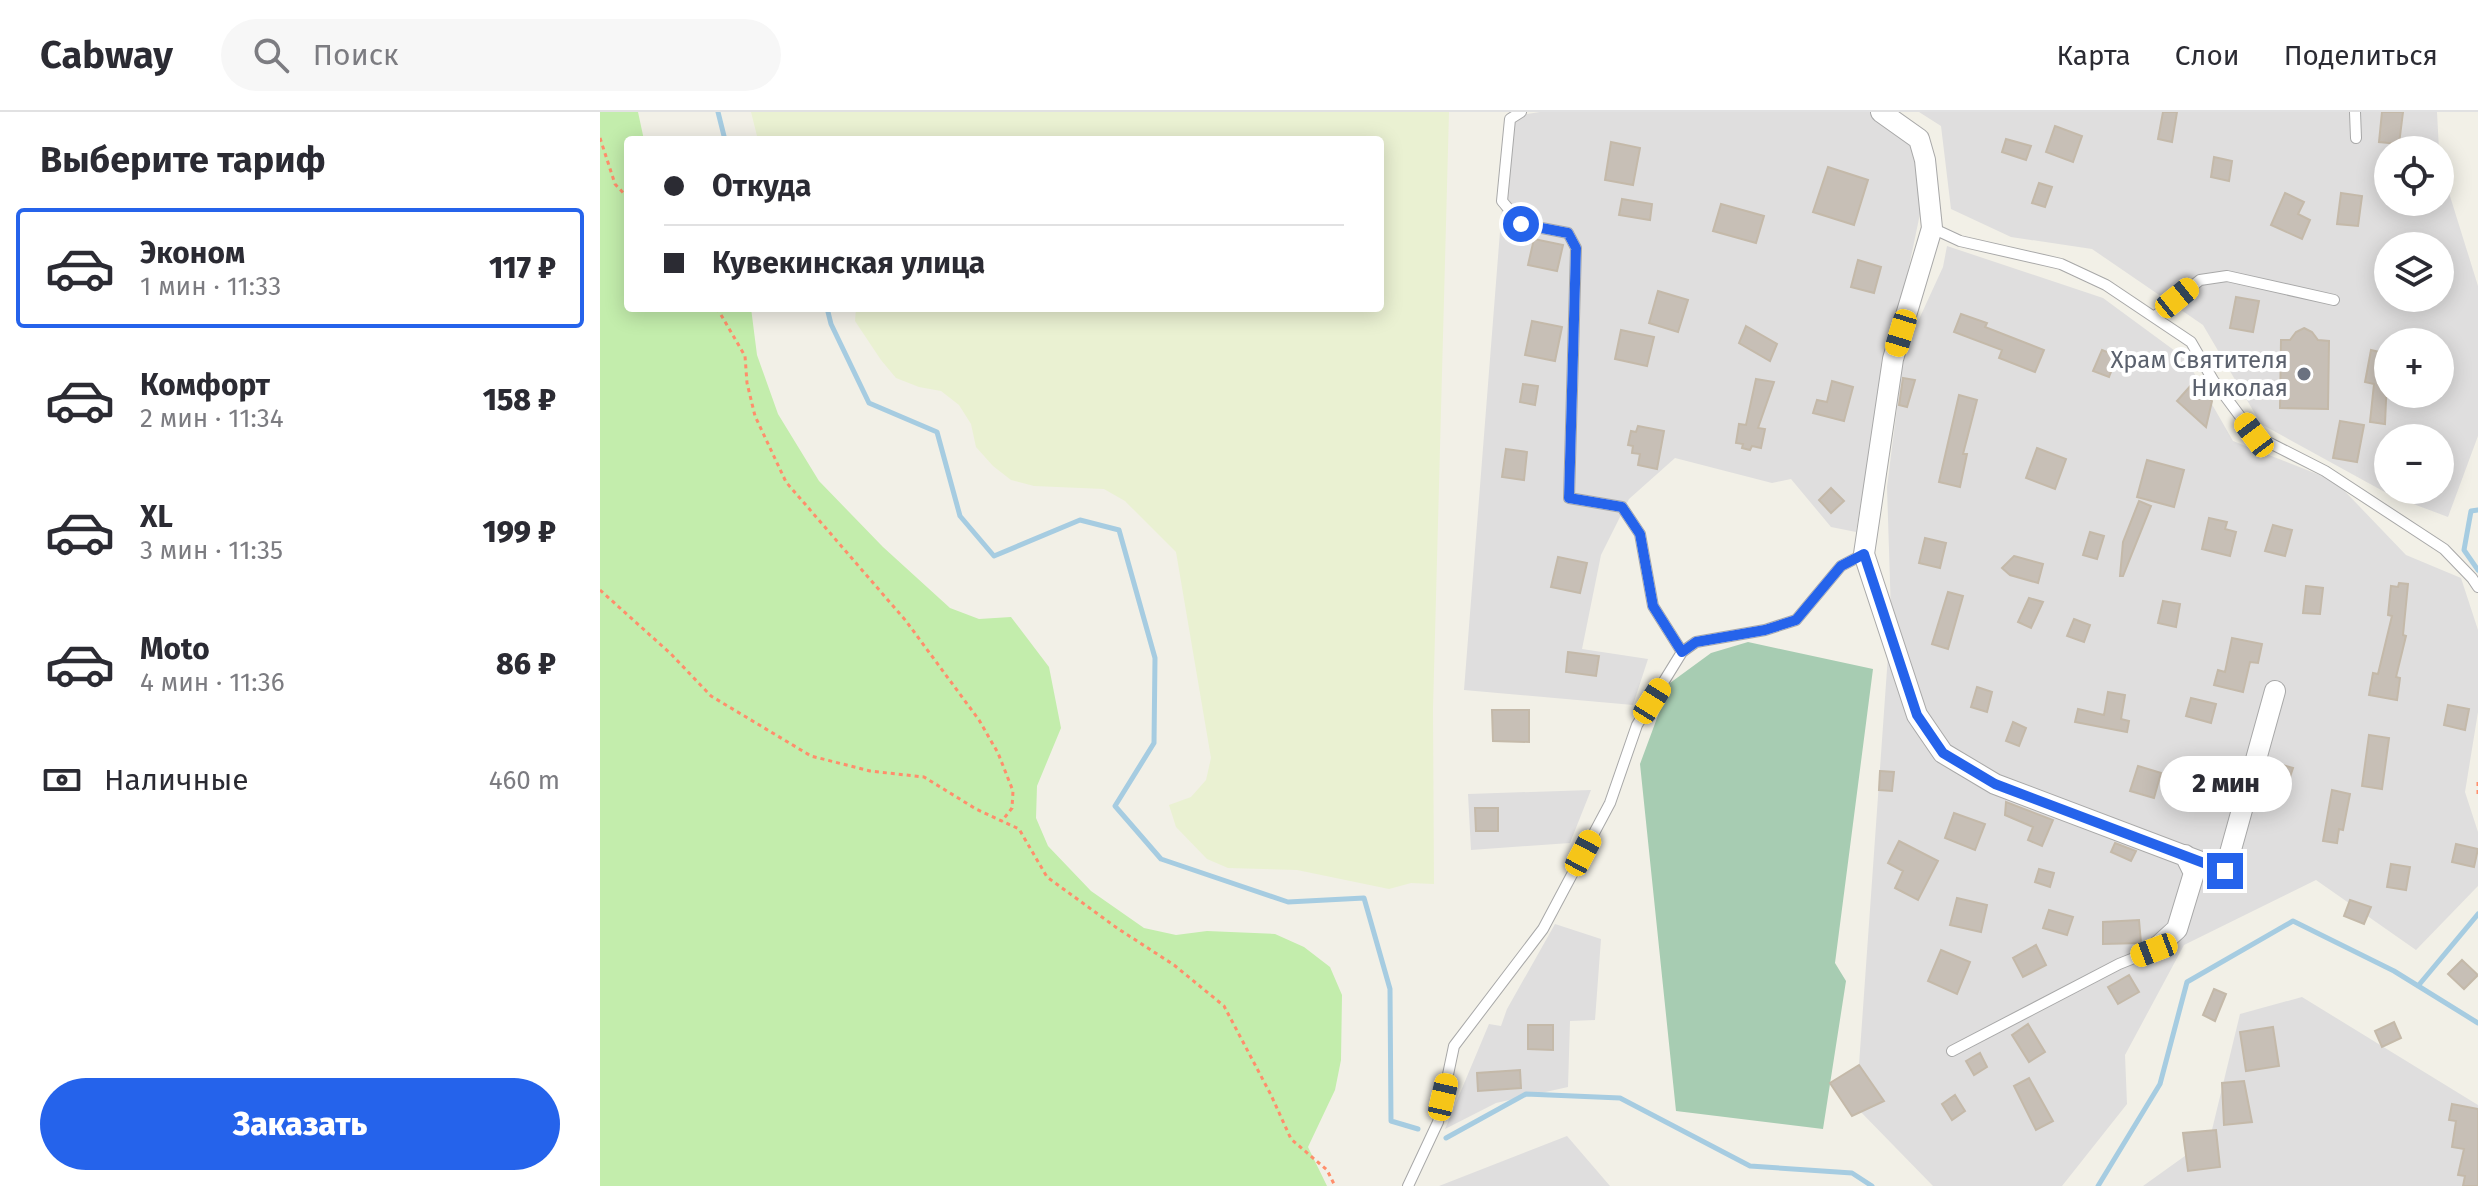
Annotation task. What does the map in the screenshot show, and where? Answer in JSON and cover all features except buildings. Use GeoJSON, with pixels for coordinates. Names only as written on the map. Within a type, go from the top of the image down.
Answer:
{"type":"FeatureCollection","features":[{"type":"Feature","properties":{"kind":"street"},"geometry":{"type":"LineString","coordinates":[[1881,112],[1919,139],[1925,160],[1932,228],[1893,359],[1864,554],[1917,715],[1943,753],[1995,784],[2225,871],[2275,691]]}},
{"type":"Feature","properties":{"kind":"street"},"geometry":{"type":"LineString","coordinates":[[2154,950],[2177,929],[2194,873],[2185,855]]}},
{"type":"Feature","properties":{"kind":"lane"},"geometry":{"type":"LineString","coordinates":[[1521,112],[1510,119],[1502,201],[1521,224],[1568,233],[1576,248],[1569,498],[1622,507],[1640,534],[1653,606],[1682,652]]}},
{"type":"Feature","properties":{"kind":"lane"},"geometry":{"type":"LineString","coordinates":[[2355,112],[2356,138]]}},
{"type":"Feature","properties":{"kind":"lane"},"geometry":{"type":"LineString","coordinates":[[1932,228],[1960,241],[2061,264],[2106,285],[2191,342],[2213,380],[2254,435],[2325,471],[2444,549],[2478,587]]}},
{"type":"Feature","properties":{"kind":"lane"},"geometry":{"type":"LineString","coordinates":[[2154,317],[2200,280],[2227,276],[2334,300]]}},
{"type":"Feature","properties":{"kind":"lane"},"geometry":{"type":"LineString","coordinates":[[1408,1186],[1438,1122],[1454,1046],[1543,929],[1610,803],[1637,725],[1682,652],[1696,642],[1765,630],[1796,620],[1841,566],[1864,554]]}},
{"type":"Feature","properties":{"kind":"lane"},"geometry":{"type":"LineString","coordinates":[[1952,1051],[2119,964],[2154,950]]}},
{"type":"Feature","properties":{"kind":"path"},"geometry":{"type":"LineString","coordinates":[[600,138],[615,184],[624,194]]}},
{"type":"Feature","properties":{"kind":"path"},"geometry":{"type":"LineString","coordinates":[[719,312],[745,356],[747,383],[755,416],[786,482],[906,621],[979,720],[998,753],[1013,791],[1012,808],[1002,821]]}},
{"type":"Feature","properties":{"kind":"path"},"geometry":{"type":"LineString","coordinates":[[600,590],[671,654],[711,696],[811,756],[870,771],[924,777],[976,809],[1019,829],[1047,877],[1174,965],[1224,1006],[1291,1139],[1327,1170],[1335,1186]]}},
{"type":"Feature","properties":{"kind":"path"},"geometry":{"type":"LineString","coordinates":[[2478,782],[2478,796]]}},
{"type":"Feature","properties":{"kind":"shaded area"},"geometry":{"type":"Polygon","coordinates":[[[1540,112],[1878,112],[1914,142],[1926,185],[1901,305],[1882,376],[1856,532],[1831,527],[1791,479],[1772,483],[1675,458],[1629,499],[1601,555],[1582,649],[1648,659],[1633,705],[1464,690],[1509,117],[1540,112]]]}},
{"type":"Feature","properties":{"kind":"shaded area"},"geometry":{"type":"Polygon","coordinates":[[[1919,112],[2437,112],[2438,136],[2374,136],[2374,216],[2454,216],[2454,209],[2478,286],[2478,436],[2454,501],[2454,424],[2374,424],[2374,486],[2261,424],[2203,325],[2092,249],[2011,237],[1951,209],[1941,126],[1919,112]]]}},
{"type":"Feature","properties":{"kind":"shaded area"},"geometry":{"type":"Polygon","coordinates":[[[1947,246],[2103,298],[2186,359],[2233,441],[2335,481],[2406,555],[2461,578],[2478,630],[2478,712],[2465,792],[2478,832],[2478,886],[2416,950],[2316,880],[2184,945],[2125,1055],[2127,1104],[2062,1186],[1933,1186],[1856,1107],[1891,613],[1887,487],[1904,352],[1943,267],[1947,246]]]}},
{"type":"Feature","properties":{"kind":"shaded area"},"geometry":{"type":"Polygon","coordinates":[[[2413,504],[2453,504],[2448,517],[2413,504]]]}},
{"type":"Feature","properties":{"kind":"shaded area"},"geometry":{"type":"Polygon","coordinates":[[[1591,790],[1570,843],[1471,850],[1468,794],[1591,790]]]}},
{"type":"Feature","properties":{"kind":"shaded area"},"geometry":{"type":"Polygon","coordinates":[[[1555,924],[1601,939],[1595,1020],[1570,1021],[1568,1087],[1496,1103],[1445,1129],[1489,1024],[1501,1026],[1507,1009],[1555,924]]]}},
{"type":"Feature","properties":{"kind":"shaded area"},"geometry":{"type":"Polygon","coordinates":[[[2302,997],[2478,1105],[2478,1186],[2143,1186],[2210,1138],[2240,1014],[2302,997]]]}},
{"type":"Feature","properties":{"kind":"shaded area"},"geometry":{"type":"Polygon","coordinates":[[[1567,1136],[1610,1186],[1439,1186],[1567,1136]]]}},
{"type":"Feature","properties":{"kind":"green space"},"geometry":{"type":"Polygon","coordinates":[[[600,112],[638,112],[643,136],[624,136],[624,312],[752,312],[757,355],[778,414],[819,481],[883,547],[950,608],[979,619],[1011,617],[1049,667],[1061,728],[1037,786],[1036,818],[1048,846],[1091,891],[1144,928],[1176,935],[1207,931],[1275,934],[1304,947],[1330,967],[1342,995],[1341,1060],[1335,1090],[1308,1147],[1327,1186],[600,1186],[600,112]]]}},
{"type":"Feature","properties":{"kind":"green space"},"geometry":{"type":"Polygon","coordinates":[[[751,112],[1449,112],[1433,709],[1434,884],[1411,883],[1389,889],[1297,870],[1228,868],[1207,859],[1176,827],[1169,805],[1191,797],[1206,780],[1211,758],[1176,552],[1125,501],[1104,489],[1034,486],[1011,480],[976,447],[971,424],[959,405],[941,391],[896,378],[855,321],[856,312],[1384,312],[1384,136],[757,136],[751,112]]]}},
{"type":"Feature","properties":{"kind":"green space"},"geometry":{"type":"Polygon","coordinates":[[[1748,642],[1873,669],[1835,963],[1846,981],[1823,1129],[1676,1111],[1640,764],[1670,683],[1711,653],[1748,642]]]}},
{"type":"Feature","properties":{"kind":"waterway"},"geometry":{"type":"LineString","coordinates":[[718,112],[724,136]]}},
{"type":"Feature","properties":{"kind":"waterway"},"geometry":{"type":"LineString","coordinates":[[828,312],[869,403],[937,432],[960,516],[994,556],[1080,520],[1119,530],[1155,658],[1154,743],[1115,806],[1161,859],[1288,902],[1364,898],[1390,989],[1391,1121],[1418,1129]]}},
{"type":"Feature","properties":{"kind":"waterway"},"geometry":{"type":"LineString","coordinates":[[2478,510],[2471,511],[2464,550],[2478,570]]}},
{"type":"Feature","properties":{"kind":"waterway"},"geometry":{"type":"LineString","coordinates":[[2418,986],[2478,914]]}},
{"type":"Feature","properties":{"kind":"waterway"},"geometry":{"type":"LineString","coordinates":[[2098,1186],[2160,1084],[2187,982],[2293,921],[2394,971],[2478,1023]]}},
{"type":"Feature","properties":{"kind":"waterway"},"geometry":{"type":"LineString","coordinates":[[1446,1138],[1526,1094],[1620,1098],[1750,1166],[1852,1173],[1872,1186]]}},
{"type":"Feature","properties":{"kind":"place","name":"Храм Святителя Николая"},"geometry":{"type":"Point","coordinates":[2304,374]}},
{"type":"Feature","properties":{"kind":"route"},"geometry":{"type":"LineString","coordinates":[[1521,224],[1568,233],[1576,248],[1569,498],[1622,507],[1640,534],[1653,606],[1682,652],[1696,642],[1765,630],[1796,620],[1841,566],[1864,554],[1917,715],[1943,753],[1995,784],[2225,871]]}}]}
